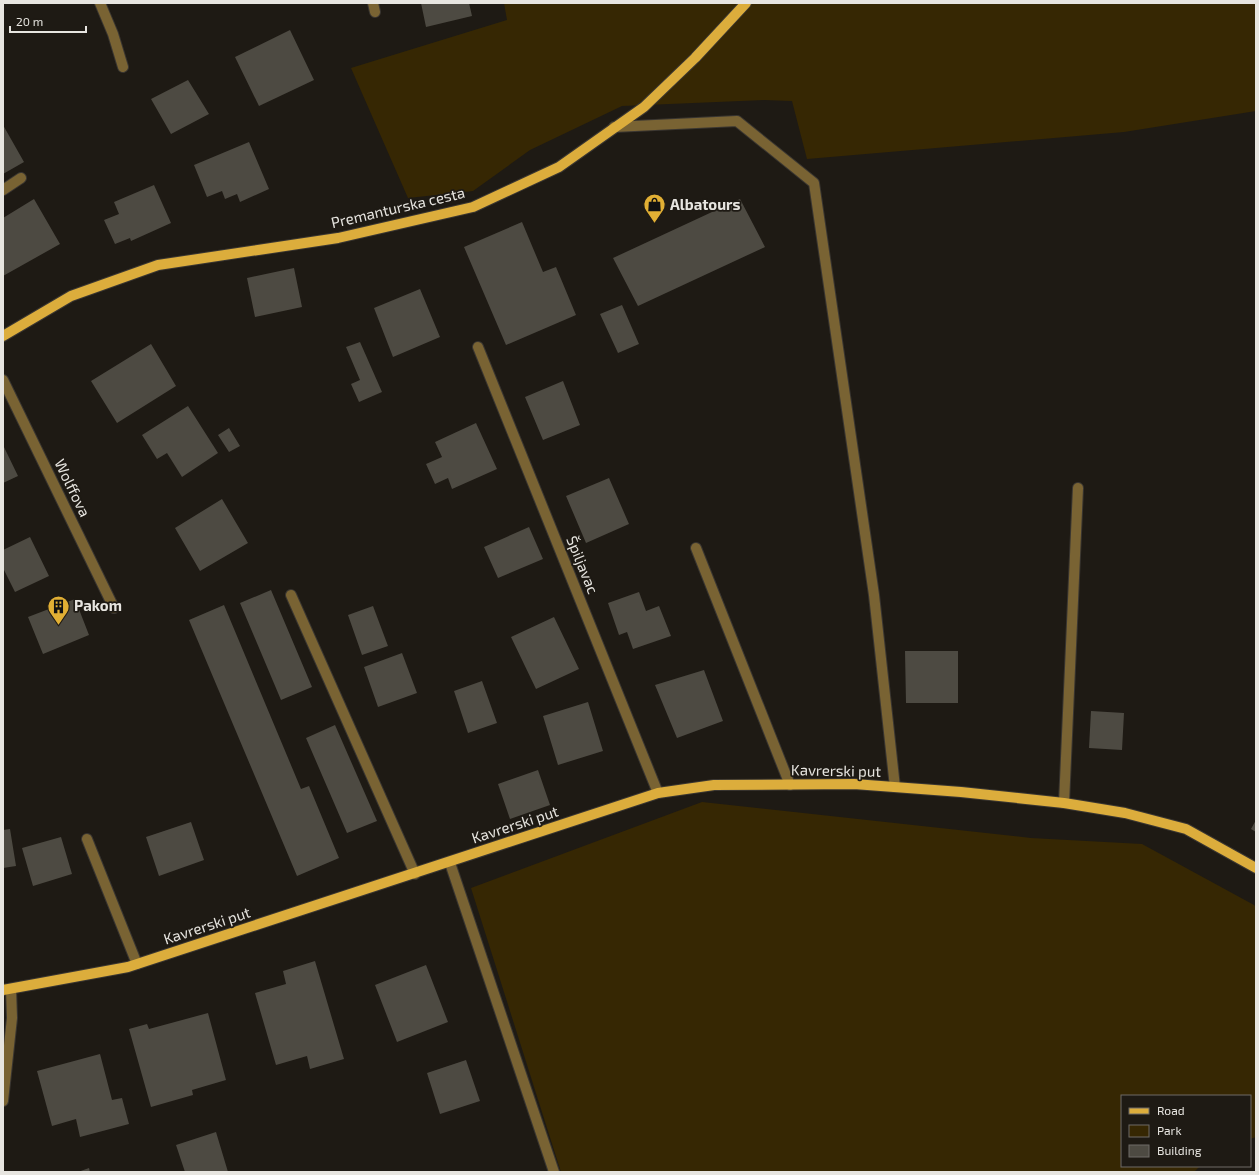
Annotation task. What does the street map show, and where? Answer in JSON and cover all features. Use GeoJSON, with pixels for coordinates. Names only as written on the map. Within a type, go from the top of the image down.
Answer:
{"type":"FeatureCollection","features":[{"type":"Feature","properties":{"kind":"main road","name":"Premanturska cesta"},"geometry":{"type":"LineString","coordinates":[[3,336],[71,296],[158,266],[338,238],[473,207],[559,167],[644,107],[695,58],[746,3]]}},
{"type":"Feature","properties":{"kind":"main road","name":"Kavrerski put"},"geometry":{"type":"LineString","coordinates":[[7,989],[128,967],[450,863],[658,793],[714,786],[854,784],[961,792],[1064,803],[1125,813],[1186,829],[1256,868]]}},
{"type":"Feature","properties":{"kind":"street"},"geometry":{"type":"LineString","coordinates":[[100,3],[113,34],[123,67]]}},
{"type":"Feature","properties":{"kind":"street"},"geometry":{"type":"LineString","coordinates":[[614,127],[737,121],[814,183],[874,595],[895,787]]}},
{"type":"Feature","properties":{"kind":"street"},"geometry":{"type":"LineString","coordinates":[[3,190],[21,178]]}},
{"type":"Feature","properties":{"kind":"street","name":"Špiljavac"},"geometry":{"type":"LineString","coordinates":[[478,347],[658,793]]}},
{"type":"Feature","properties":{"kind":"street","name":"Wolffova"},"geometry":{"type":"LineString","coordinates":[[3,380],[114,608]]}},
{"type":"Feature","properties":{"kind":"street"},"geometry":{"type":"LineString","coordinates":[[1064,803],[1078,488]]}},
{"type":"Feature","properties":{"kind":"street"},"geometry":{"type":"LineString","coordinates":[[696,548],[790,785]]}},
{"type":"Feature","properties":{"kind":"street"},"geometry":{"type":"LineString","coordinates":[[291,595],[415,874]]}},
{"type":"Feature","properties":{"kind":"street"},"geometry":{"type":"LineString","coordinates":[[87,839],[137,964]]}},
{"type":"Feature","properties":{"kind":"street"},"geometry":{"type":"LineString","coordinates":[[450,863],[554,1172]]}},
{"type":"Feature","properties":{"kind":"street"},"geometry":{"type":"LineString","coordinates":[[3,1101],[12,1018],[7,989]]}},
{"type":"Feature","properties":{"kind":"green space"},"geometry":{"type":"Polygon","coordinates":[[[504,3],[1256,3],[1256,111],[1124,132],[807,159],[792,101],[764,100],[622,106],[530,150],[473,191],[408,198],[351,68],[507,20],[504,3]]]}},
{"type":"Feature","properties":{"kind":"green space"},"geometry":{"type":"Polygon","coordinates":[[[702,802],[1031,838],[1142,844],[1256,907],[1256,1137],[1251,1139],[1251,1095],[1121,1095],[1121,1167],[1199,1167],[1194,1172],[561,1172],[471,888],[702,802]]]}},
{"type":"Feature","properties":{"kind":"building"},"geometry":{"type":"Polygon","coordinates":[[[421,3],[469,3],[472,16],[426,27],[421,3]]]}},
{"type":"Feature","properties":{"kind":"building"},"geometry":{"type":"Polygon","coordinates":[[[290,30],[314,80],[259,106],[235,57],[290,30]]]}},
{"type":"Feature","properties":{"kind":"building"},"geometry":{"type":"Polygon","coordinates":[[[188,80],[209,114],[171,134],[151,99],[188,80]]]}},
{"type":"Feature","properties":{"kind":"building"},"geometry":{"type":"Polygon","coordinates":[[[3,125],[24,162],[3,174],[3,125]]]}},
{"type":"Feature","properties":{"kind":"building"},"geometry":{"type":"Polygon","coordinates":[[[249,142],[269,189],[240,202],[237,194],[225,199],[222,191],[207,197],[194,165],[249,142]]]}},
{"type":"Feature","properties":{"kind":"building"},"geometry":{"type":"Polygon","coordinates":[[[154,185],[171,223],[131,241],[130,238],[115,244],[104,220],[119,214],[114,202],[154,185]]]}},
{"type":"Feature","properties":{"kind":"building"},"geometry":{"type":"Polygon","coordinates":[[[34,199],[60,244],[3,276],[3,218],[34,199]]]}},
{"type":"Feature","properties":{"kind":"building"},"geometry":{"type":"Polygon","coordinates":[[[740,199],[765,247],[638,306],[613,258],[740,199]]]}},
{"type":"Feature","properties":{"kind":"building"},"geometry":{"type":"Polygon","coordinates":[[[522,222],[543,272],[556,267],[576,315],[506,345],[464,247],[522,222]]]}},
{"type":"Feature","properties":{"kind":"building"},"geometry":{"type":"Polygon","coordinates":[[[294,268],[302,307],[255,317],[247,278],[294,268]]]}},
{"type":"Feature","properties":{"kind":"building"},"geometry":{"type":"Polygon","coordinates":[[[420,289],[440,337],[393,357],[374,308],[420,289]]]}},
{"type":"Feature","properties":{"kind":"building"},"geometry":{"type":"Polygon","coordinates":[[[622,305],[639,344],[618,353],[600,314],[622,305]]]}},
{"type":"Feature","properties":{"kind":"building"},"geometry":{"type":"Polygon","coordinates":[[[360,342],[382,392],[359,402],[351,384],[360,380],[346,347],[360,342]]]}},
{"type":"Feature","properties":{"kind":"building"},"geometry":{"type":"Polygon","coordinates":[[[151,344],[176,386],[117,423],[91,381],[151,344]]]}},
{"type":"Feature","properties":{"kind":"building"},"geometry":{"type":"Polygon","coordinates":[[[563,381],[580,425],[543,440],[525,397],[563,381]]]}},
{"type":"Feature","properties":{"kind":"building"},"geometry":{"type":"Polygon","coordinates":[[[188,406],[218,453],[182,477],[167,453],[157,459],[142,435],[188,406]]]}},
{"type":"Feature","properties":{"kind":"building"},"geometry":{"type":"Polygon","coordinates":[[[476,423],[497,469],[452,489],[448,478],[435,484],[426,464],[442,457],[435,442],[476,423]]]}},
{"type":"Feature","properties":{"kind":"building"},"geometry":{"type":"Polygon","coordinates":[[[229,428],[240,446],[229,452],[218,435],[229,428]]]}},
{"type":"Feature","properties":{"kind":"building"},"geometry":{"type":"Polygon","coordinates":[[[3,445],[18,476],[3,483],[3,445]]]}},
{"type":"Feature","properties":{"kind":"building"},"geometry":{"type":"Polygon","coordinates":[[[609,478],[629,524],[586,543],[566,496],[609,478]]]}},
{"type":"Feature","properties":{"kind":"building"},"geometry":{"type":"Polygon","coordinates":[[[222,499],[248,543],[200,571],[175,528],[222,499]]]}},
{"type":"Feature","properties":{"kind":"building"},"geometry":{"type":"Polygon","coordinates":[[[529,527],[543,559],[498,578],[484,547],[529,527]]]}},
{"type":"Feature","properties":{"kind":"building"},"geometry":{"type":"Polygon","coordinates":[[[30,537],[49,576],[15,592],[3,568],[3,550],[30,537]]]}},
{"type":"Feature","properties":{"kind":"building"},"geometry":{"type":"Polygon","coordinates":[[[271,590],[312,687],[281,700],[240,603],[271,590]]]}},
{"type":"Feature","properties":{"kind":"building"},"geometry":{"type":"Polygon","coordinates":[[[639,592],[646,611],[659,606],[671,636],[633,649],[627,632],[619,635],[608,603],[639,592]]]}},
{"type":"Feature","properties":{"kind":"building","name":"Pakom"},"geometry":{"type":"Polygon","coordinates":[[[75,599],[89,635],[43,654],[28,617],[75,599]]]}},
{"type":"Feature","properties":{"kind":"building"},"geometry":{"type":"Polygon","coordinates":[[[224,605],[301,789],[309,786],[339,858],[297,876],[189,620],[224,605]]]}},
{"type":"Feature","properties":{"kind":"building"},"geometry":{"type":"Polygon","coordinates":[[[373,606],[388,646],[362,655],[348,615],[373,606]]]}},
{"type":"Feature","properties":{"kind":"building"},"geometry":{"type":"Polygon","coordinates":[[[554,617],[579,669],[536,689],[511,637],[554,617]]]}},
{"type":"Feature","properties":{"kind":"building"},"geometry":{"type":"Polygon","coordinates":[[[905,651],[958,651],[958,703],[906,703],[905,651]]]}},
{"type":"Feature","properties":{"kind":"building"},"geometry":{"type":"Polygon","coordinates":[[[402,653],[417,693],[378,707],[364,667],[402,653]]]}},
{"type":"Feature","properties":{"kind":"building"},"geometry":{"type":"Polygon","coordinates":[[[704,670],[723,721],[677,738],[655,685],[704,670]]]}},
{"type":"Feature","properties":{"kind":"building"},"geometry":{"type":"Polygon","coordinates":[[[482,681],[497,723],[468,733],[454,691],[482,681]]]}},
{"type":"Feature","properties":{"kind":"building"},"geometry":{"type":"Polygon","coordinates":[[[588,702],[603,751],[558,765],[543,716],[588,702]]]}},
{"type":"Feature","properties":{"kind":"building"},"geometry":{"type":"Polygon","coordinates":[[[1091,711],[1124,713],[1122,750],[1089,748],[1091,711]]]}},
{"type":"Feature","properties":{"kind":"building"},"geometry":{"type":"Polygon","coordinates":[[[335,725],[377,821],[347,833],[306,738],[335,725]]]}},
{"type":"Feature","properties":{"kind":"building"},"geometry":{"type":"Polygon","coordinates":[[[538,770],[550,805],[510,819],[498,784],[538,770]]]}},
{"type":"Feature","properties":{"kind":"building"},"geometry":{"type":"Polygon","coordinates":[[[1256,820],[1256,832],[1251,829],[1256,820]]]}},
{"type":"Feature","properties":{"kind":"building"},"geometry":{"type":"Polygon","coordinates":[[[191,822],[204,860],[159,876],[146,837],[191,822]]]}},
{"type":"Feature","properties":{"kind":"building"},"geometry":{"type":"Polygon","coordinates":[[[10,829],[16,866],[3,868],[3,830],[10,829]]]}},
{"type":"Feature","properties":{"kind":"building"},"geometry":{"type":"Polygon","coordinates":[[[61,837],[72,874],[33,886],[22,848],[61,837]]]}},
{"type":"Feature","properties":{"kind":"building"},"geometry":{"type":"Polygon","coordinates":[[[315,961],[344,1059],[310,1069],[307,1056],[276,1065],[255,993],[286,984],[283,971],[315,961]]]}},
{"type":"Feature","properties":{"kind":"building"},"geometry":{"type":"Polygon","coordinates":[[[426,965],[448,1022],[397,1042],[375,985],[426,965]]]}},
{"type":"Feature","properties":{"kind":"building"},"geometry":{"type":"Polygon","coordinates":[[[208,1013],[226,1080],[192,1090],[193,1095],[151,1107],[129,1029],[147,1024],[149,1029],[208,1013]]]}},
{"type":"Feature","properties":{"kind":"building"},"geometry":{"type":"Polygon","coordinates":[[[100,1054],[112,1100],[122,1098],[129,1124],[80,1137],[76,1119],[52,1126],[37,1071],[100,1054]]]}},
{"type":"Feature","properties":{"kind":"building"},"geometry":{"type":"Polygon","coordinates":[[[466,1060],[480,1101],[440,1114],[427,1073],[466,1060]]]}},
{"type":"Feature","properties":{"kind":"building"},"geometry":{"type":"Polygon","coordinates":[[[216,1132],[228,1172],[185,1172],[176,1145],[216,1132]]]}},
{"type":"Feature","properties":{"kind":"building"},"geometry":{"type":"Polygon","coordinates":[[[89,1168],[90,1172],[78,1172],[89,1168]]]}},
{"type":"Feature","properties":{"kind":"place","name":"Albatours"},"geometry":{"type":"Point","coordinates":[654,224]}},
{"type":"Feature","properties":{"kind":"place","name":"Pakom"},"geometry":{"type":"Point","coordinates":[59,626]}}]}
